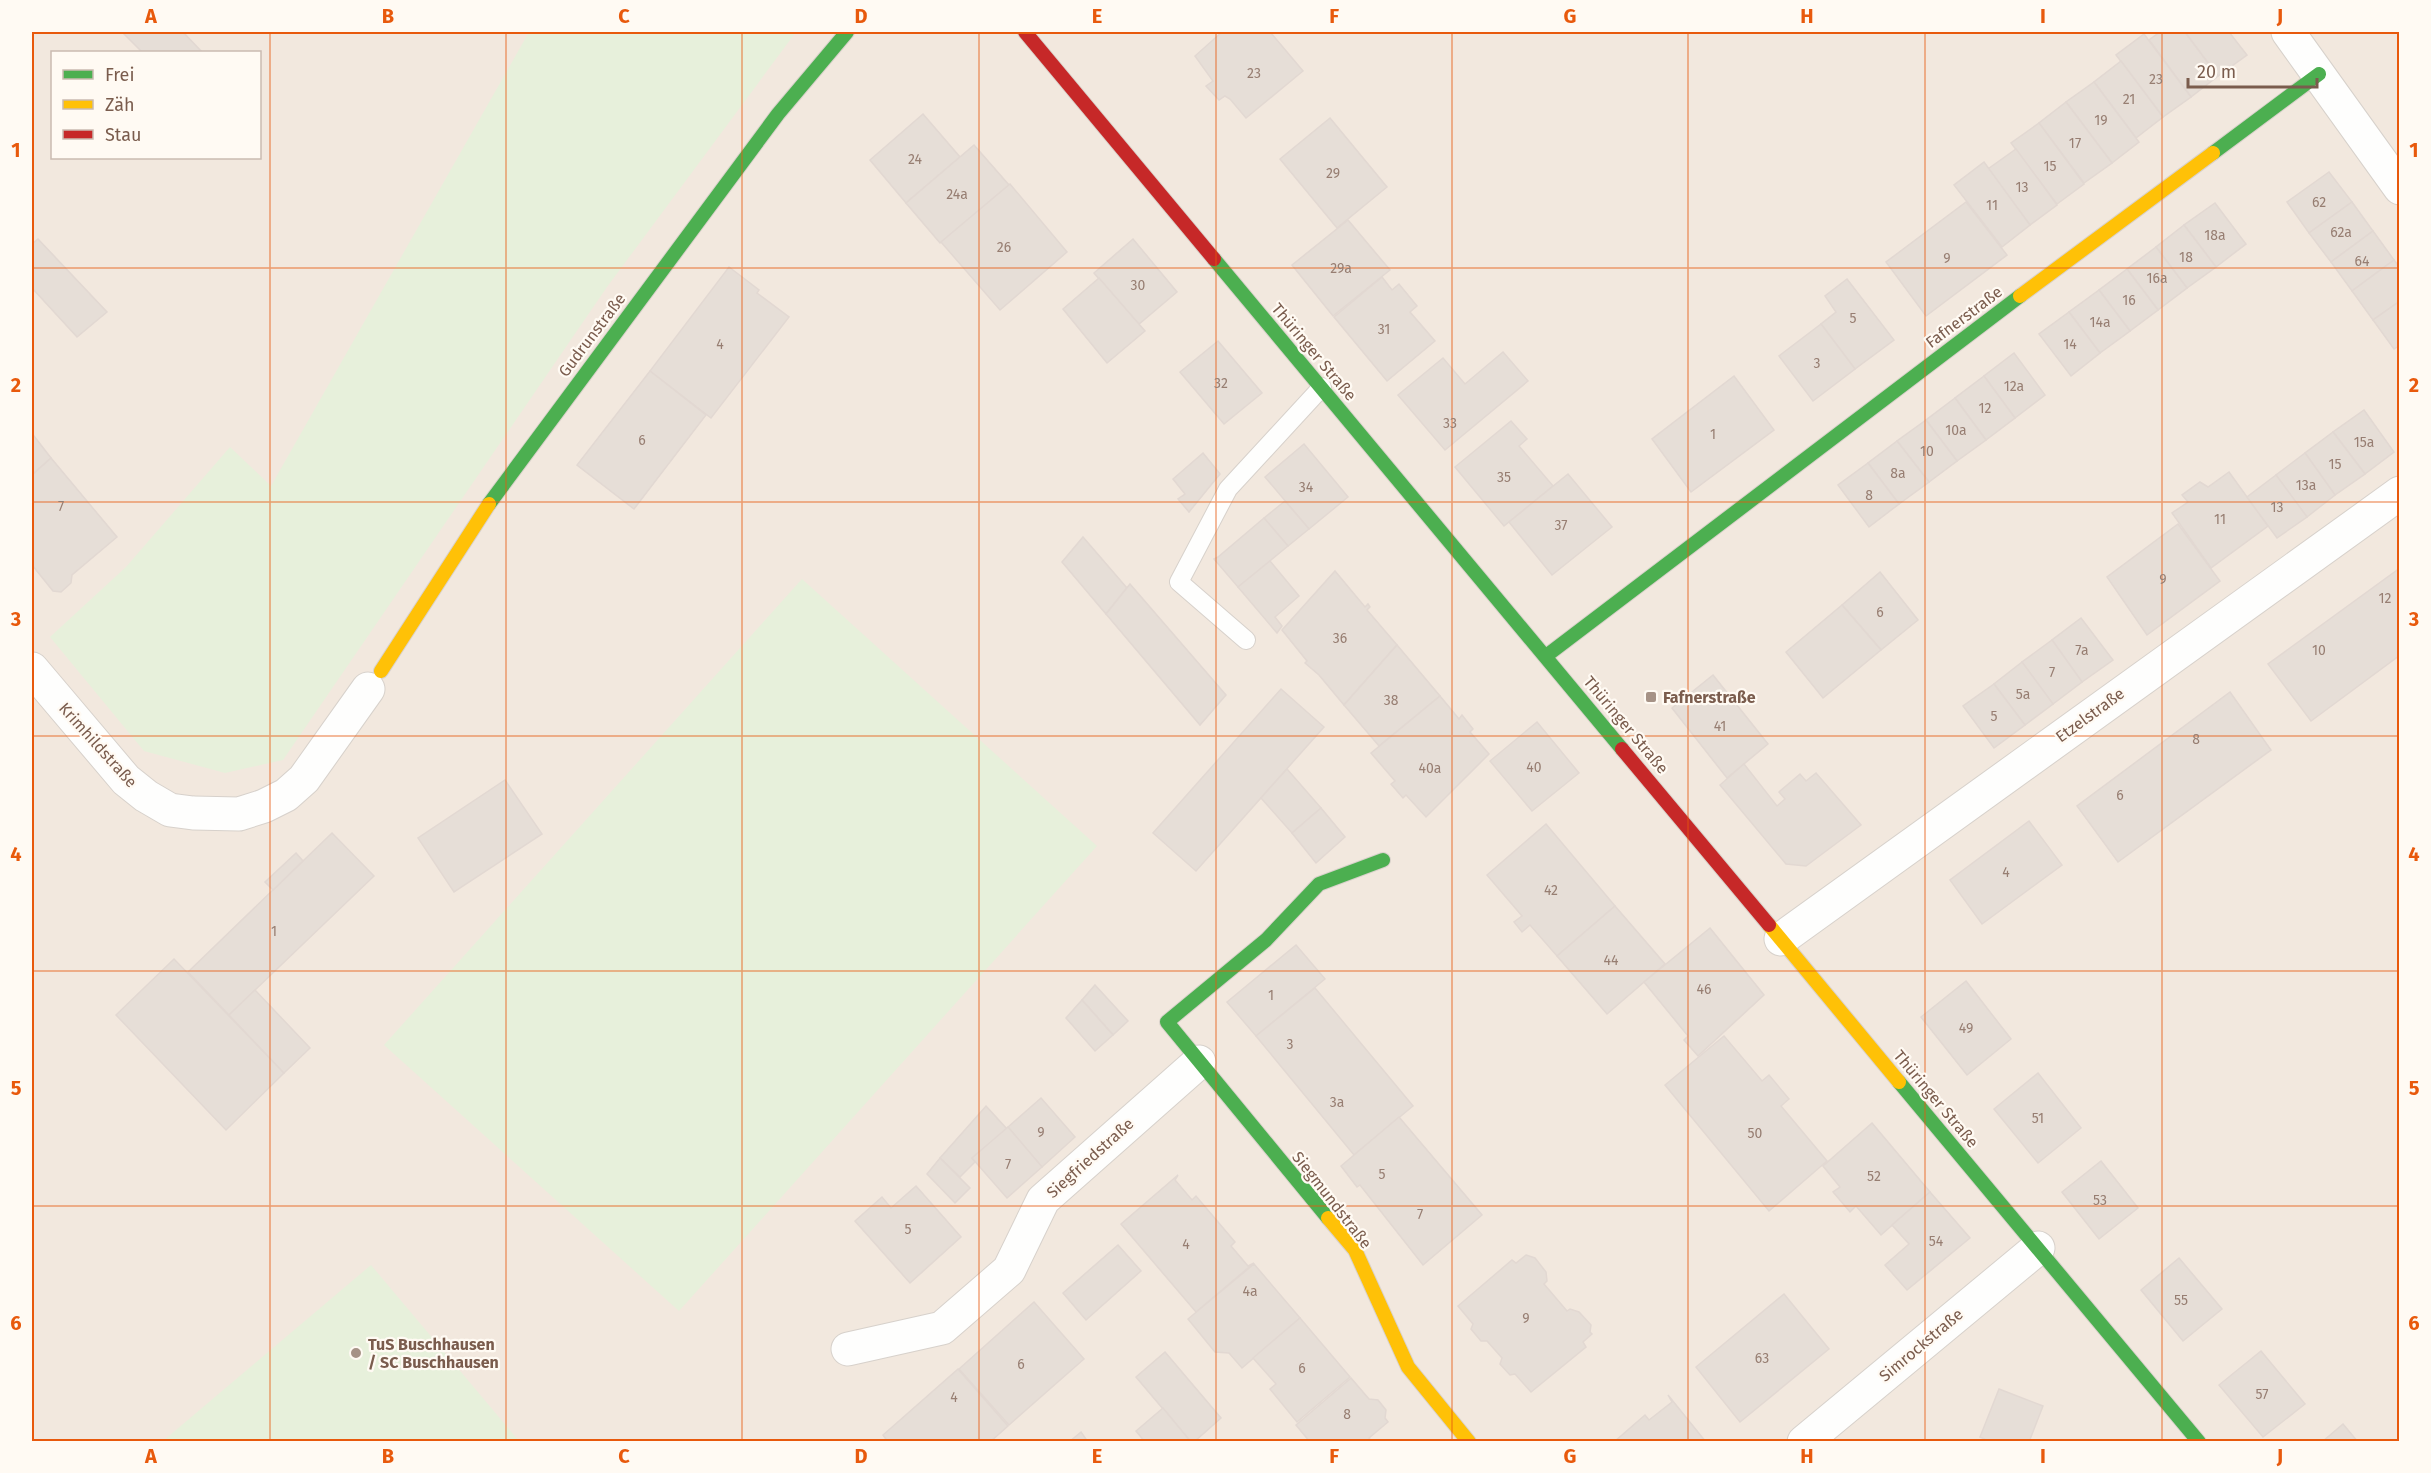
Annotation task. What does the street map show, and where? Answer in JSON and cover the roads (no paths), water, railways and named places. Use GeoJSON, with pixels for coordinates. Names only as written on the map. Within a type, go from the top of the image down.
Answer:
{"type":"FeatureCollection","features":[{"type":"Feature","properties":{"kind":"street","name":"Gudrunstraße"},"geometry":{"type":"LineString","coordinates":[[375,680],[501,486],[771,123],[847,32]]}},
{"type":"Feature","properties":{"kind":"street","name":"Thüringer Straße"},"geometry":{"type":"LineString","coordinates":[[1025,32],[2199,1442]]}},
{"type":"Feature","properties":{"kind":"street"},"geometry":{"type":"LineString","coordinates":[[2288,32],[2400,188]]}},
{"type":"Feature","properties":{"kind":"street","name":"Fafnerstraße"},"geometry":{"type":"LineString","coordinates":[[1546,656],[1931,363],[2319,74]]}},
{"type":"Feature","properties":{"kind":"street","name":"Etzelstraße"},"geometry":{"type":"LineString","coordinates":[[1781,939],[2400,493]]}},
{"type":"Feature","properties":{"kind":"street","name":"Krimhildstraße"},"geometry":{"type":"LineString","coordinates":[[32,669],[126,780],[146,796],[170,810],[193,813],[239,814],[264,806],[286,795],[304,779],[375,680]]}},
{"type":"Feature","properties":{"kind":"street","name":"Siegmundstraße"},"geometry":{"type":"LineString","coordinates":[[1383,860],[1319,884],[1266,940],[1167,1022],[1355,1250],[1408,1367],[1469,1442]]}},
{"type":"Feature","properties":{"kind":"street","name":"Siegfriedstraße"},"geometry":{"type":"LineString","coordinates":[[848,1349],[942,1328],[1009,1270],[1043,1200],[1199,1062]]}},
{"type":"Feature","properties":{"kind":"street","name":"Simrockstraße"},"geometry":{"type":"LineString","coordinates":[[1804,1442],[2038,1248]]}},
{"type":"Feature","properties":{"kind":"lane"},"geometry":{"type":"LineString","coordinates":[[1246,640],[1179,582],[1228,489],[1322,387]]}},
{"type":"Feature","properties":{"kind":"place","name":"Fafnerstraße"},"geometry":{"type":"Point","coordinates":[1651,697]}},
{"type":"Feature","properties":{"kind":"place","name":"TuS Buschhausen / SC Buschhausen"},"geometry":{"type":"Point","coordinates":[356,1353]}}]}
